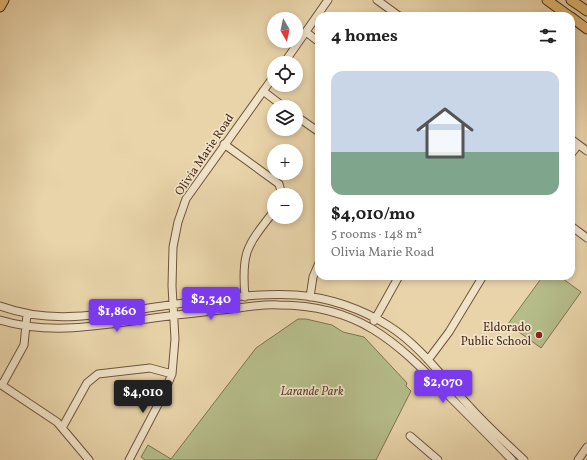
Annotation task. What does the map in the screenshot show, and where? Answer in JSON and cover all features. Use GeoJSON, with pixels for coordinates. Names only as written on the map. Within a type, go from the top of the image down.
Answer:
{"type":"FeatureCollection","features":[{"type":"Feature","properties":{"kind":"main road"},"geometry":{"type":"LineString","coordinates":[[0,7],[4,0]]}},
{"type":"Feature","properties":{"kind":"main road"},"geometry":{"type":"LineString","coordinates":[[546,0],[563,12]]}},
{"type":"Feature","properties":{"kind":"main road"},"geometry":{"type":"LineString","coordinates":[[571,0],[587,11]]}},
{"type":"Feature","properties":{"kind":"main road"},"geometry":{"type":"LineString","coordinates":[[575,21],[587,29]]}},
{"type":"Feature","properties":{"kind":"street"},"geometry":{"type":"LineString","coordinates":[[320,12],[328,0]]}},
{"type":"Feature","properties":{"kind":"street"},"geometry":{"type":"LineString","coordinates":[[376,0],[393,12]]}},
{"type":"Feature","properties":{"kind":"street"},"geometry":{"type":"LineString","coordinates":[[289,56],[315,19]]}},
{"type":"Feature","properties":{"kind":"street"},"geometry":{"type":"LineString","coordinates":[[306,32],[315,39]]}},
{"type":"Feature","properties":{"kind":"street","name":"Olivia Marie Road"},"geometry":{"type":"LineString","coordinates":[[129,460],[166,390],[172,374],[175,359],[173,316],[173,247],[178,222],[186,199],[267,86]]}},
{"type":"Feature","properties":{"kind":"street"},"geometry":{"type":"LineString","coordinates":[[263,91],[275,100]]}},
{"type":"Feature","properties":{"kind":"street"},"geometry":{"type":"LineString","coordinates":[[303,121],[315,129]]}},
{"type":"Feature","properties":{"kind":"street"},"geometry":{"type":"LineString","coordinates":[[575,142],[587,151]]}},
{"type":"Feature","properties":{"kind":"street"},"geometry":{"type":"LineString","coordinates":[[224,144],[279,184],[280,188]]}},
{"type":"Feature","properties":{"kind":"street"},"geometry":{"type":"LineString","coordinates":[[575,149],[578,145]]}},
{"type":"Feature","properties":{"kind":"street"},"geometry":{"type":"LineString","coordinates":[[245,297],[243,276],[245,256],[250,243],[267,220]]}},
{"type":"Feature","properties":{"kind":"street"},"geometry":{"type":"LineString","coordinates":[[575,229],[587,238]]}},
{"type":"Feature","properties":{"kind":"street"},"geometry":{"type":"LineString","coordinates":[[310,297],[315,272]]}},
{"type":"Feature","properties":{"kind":"street"},"geometry":{"type":"LineString","coordinates":[[371,327],[397,280]]}},
{"type":"Feature","properties":{"kind":"street"},"geometry":{"type":"LineString","coordinates":[[428,360],[449,332],[481,280]]}},
{"type":"Feature","properties":{"kind":"street"},"geometry":{"type":"LineString","coordinates":[[0,306],[27,314],[56,318],[74,318],[245,297],[283,295],[310,297],[338,303],[375,318],[404,336],[428,360],[470,408],[524,460]]}},
{"type":"Feature","properties":{"kind":"street"},"geometry":{"type":"LineString","coordinates":[[0,320],[48,329],[80,329],[173,316],[278,304],[309,307],[340,313],[371,327],[415,360],[512,460]]}},
{"type":"Feature","properties":{"kind":"street"},"geometry":{"type":"LineString","coordinates":[[27,314],[24,345],[1,384],[57,422],[89,460]]}},
{"type":"Feature","properties":{"kind":"street"},"geometry":{"type":"LineString","coordinates":[[62,428],[87,383],[98,374],[150,368],[172,374]]}},
{"type":"Feature","properties":{"kind":"street"},"geometry":{"type":"LineString","coordinates":[[410,436],[438,460]]}},
{"type":"Feature","properties":{"kind":"street"},"geometry":{"type":"LineString","coordinates":[[578,460],[587,446]]}},
{"type":"Feature","properties":{"kind":"green space"},"geometry":{"type":"Polygon","coordinates":[[[540,280],[564,280],[581,292],[541,348],[508,324],[540,280]]]}},
{"type":"Feature","properties":{"kind":"green space","name":"Larande Park"},"geometry":{"type":"Polygon","coordinates":[[[298,319],[306,319],[332,325],[343,332],[364,337],[407,383],[406,386],[411,391],[376,460],[145,460],[141,457],[148,445],[171,459],[256,348],[298,319]]]}},
{"type":"Feature","properties":{"kind":"place","name":"Eldorado Public School"},"geometry":{"type":"Point","coordinates":[539,335]}}]}
